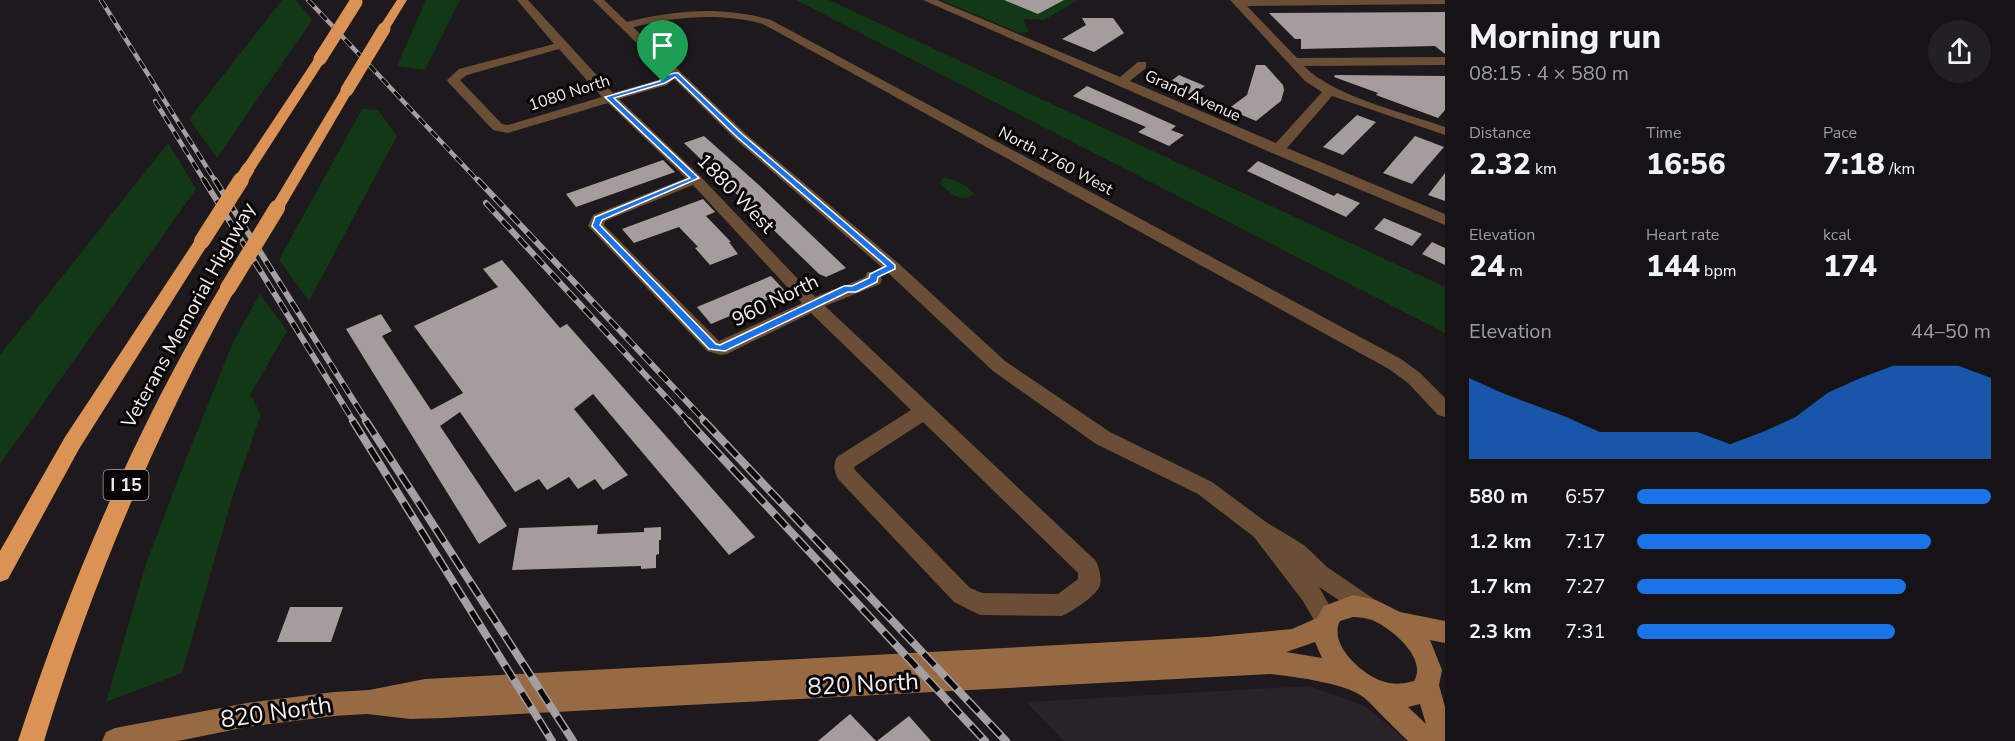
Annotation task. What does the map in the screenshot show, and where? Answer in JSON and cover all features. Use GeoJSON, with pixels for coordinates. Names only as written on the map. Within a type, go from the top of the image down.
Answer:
{"type":"FeatureCollection","features":[{"type":"Feature","properties":{"kind":"highway","name":"Veterans Memorial Highway"},"geometry":{"type":"LineString","coordinates":[[31,741],[46,692],[101,544],[130,476],[180,374],[228,288],[402,0]]}},
{"type":"Feature","properties":{"kind":"highway","name":"Veterans Memorial Highway"},"geometry":{"type":"LineString","coordinates":[[0,572],[72,443],[357,1]]}},
{"type":"Feature","properties":{"kind":"main road"},"geometry":{"type":"LineString","coordinates":[[1426,741],[1402,715],[1338,664],[1326,644],[1325,622],[1332,612],[1341,607],[1366,608],[1396,622],[1445,632]]}},
{"type":"Feature","properties":{"kind":"main road","name":"820 North"},"geometry":{"type":"LineString","coordinates":[[115,741],[247,715],[367,702],[398,694],[425,691],[1207,649],[1293,640],[1325,622]]}},
{"type":"Feature","properties":{"kind":"main road"},"geometry":{"type":"LineString","coordinates":[[1396,622],[1418,643],[1434,672],[1435,715],[1445,731]]}},
{"type":"Feature","properties":{"kind":"main road","name":"820 North"},"geometry":{"type":"LineString","coordinates":[[367,702],[410,707],[444,706],[1270,662],[1325,670],[1366,687]]}},
{"type":"Feature","properties":{"kind":"main road"},"geometry":{"type":"LineString","coordinates":[[1366,687],[1397,698],[1407,698],[1415,696],[1434,672]]}},
{"type":"Feature","properties":{"kind":"street","name":"1880 West"},"geometry":{"type":"LineString","coordinates":[[522,0],[609,97],[695,178],[813,305],[925,411],[1088,568],[1090,583],[1062,605],[980,604],[962,596],[845,473],[844,463],[925,411]]}},
{"type":"Feature","properties":{"kind":"street"},"geometry":{"type":"LineString","coordinates":[[598,0],[670,76],[892,267],[999,366],[1103,438],[1205,488],[1259,529],[1296,552],[1319,574],[1366,608]]}},
{"type":"Feature","properties":{"kind":"street","name":"Grand Avenue"},"geometry":{"type":"LineString","coordinates":[[928,0],[1445,220]]}},
{"type":"Feature","properties":{"kind":"street"},"geometry":{"type":"LineString","coordinates":[[1236,1],[1445,1]]}},
{"type":"Feature","properties":{"kind":"street"},"geometry":{"type":"LineString","coordinates":[[1236,1],[1309,78],[1330,92],[1445,131]]}},
{"type":"Feature","properties":{"kind":"street","name":"North 1760 West"},"geometry":{"type":"LineString","coordinates":[[625,26],[695,12],[745,15],[767,22],[1395,364],[1423,386],[1445,410]]}},
{"type":"Feature","properties":{"kind":"street","name":"1080 North"},"geometry":{"type":"LineString","coordinates":[[562,45],[463,72],[453,80],[498,127],[508,129],[639,87],[663,82],[670,76]]}},
{"type":"Feature","properties":{"kind":"street"},"geometry":{"type":"LineString","coordinates":[[1295,62],[1445,61]]}},
{"type":"Feature","properties":{"kind":"street"},"geometry":{"type":"LineString","coordinates":[[1122,82],[1142,66]]}},
{"type":"Feature","properties":{"kind":"street"},"geometry":{"type":"LineString","coordinates":[[1277,150],[1330,92]]}},
{"type":"Feature","properties":{"kind":"street","name":"960 North"},"geometry":{"type":"LineString","coordinates":[[695,178],[598,218],[596,226],[713,346],[721,349],[847,289],[853,290],[874,279],[873,276],[892,267]]}},
{"type":"Feature","properties":{"kind":"street"},"geometry":{"type":"LineString","coordinates":[[1259,529],[1284,564],[1311,594],[1325,622]]}},
{"type":"Feature","properties":{"kind":"shaded area"},"geometry":{"type":"Polygon","coordinates":[[[1309,686],[1365,706],[1407,741],[1064,741],[1026,702],[1309,686]]]}},
{"type":"Feature","properties":{"kind":"green space"},"geometry":{"type":"Polygon","coordinates":[[[282,0],[296,0],[312,20],[217,158],[189,119],[282,0]]]}},
{"type":"Feature","properties":{"kind":"green space"},"geometry":{"type":"Polygon","coordinates":[[[426,0],[460,0],[425,70],[397,66],[426,0]]]}},
{"type":"Feature","properties":{"kind":"green space"},"geometry":{"type":"Polygon","coordinates":[[[796,0],[829,0],[1445,287],[1445,333],[796,0]]]}},
{"type":"Feature","properties":{"kind":"green space"},"geometry":{"type":"Polygon","coordinates":[[[941,0],[1078,0],[1044,20],[1023,19],[1029,32],[1019,33],[941,0]]]}},
{"type":"Feature","properties":{"kind":"green space"},"geometry":{"type":"Polygon","coordinates":[[[362,109],[378,110],[397,136],[309,301],[279,260],[362,109]]]}},
{"type":"Feature","properties":{"kind":"green space"},"geometry":{"type":"Polygon","coordinates":[[[168,143],[196,189],[0,464],[0,355],[168,143]]]}},
{"type":"Feature","properties":{"kind":"green space"},"geometry":{"type":"Polygon","coordinates":[[[945,178],[961,183],[974,194],[964,198],[956,196],[940,184],[945,178]]]}},
{"type":"Feature","properties":{"kind":"green space"},"geometry":{"type":"Polygon","coordinates":[[[260,294],[287,331],[250,395],[261,414],[233,495],[182,673],[106,702],[146,564],[233,342],[260,294]]]}},
{"type":"Feature","properties":{"kind":"building"},"geometry":{"type":"Polygon","coordinates":[[[1004,0],[1064,0],[1038,14],[1004,0]]]}},
{"type":"Feature","properties":{"kind":"building"},"geometry":{"type":"Polygon","coordinates":[[[1445,12],[1445,54],[1435,46],[1301,49],[1301,39],[1295,39],[1269,13],[1445,12]]]}},
{"type":"Feature","properties":{"kind":"building"},"geometry":{"type":"Polygon","coordinates":[[[1082,18],[1113,18],[1124,33],[1094,52],[1062,39],[1086,25],[1082,18]]]}},
{"type":"Feature","properties":{"kind":"building"},"geometry":{"type":"Polygon","coordinates":[[[1256,65],[1265,65],[1283,85],[1284,90],[1281,101],[1256,121],[1228,109],[1247,95],[1256,65]]]}},
{"type":"Feature","properties":{"kind":"building"},"geometry":{"type":"Polygon","coordinates":[[[1179,75],[1205,86],[1192,95],[1167,84],[1179,75]]]}},
{"type":"Feature","properties":{"kind":"building"},"geometry":{"type":"Polygon","coordinates":[[[1335,75],[1445,76],[1445,110],[1438,118],[1376,95],[1378,93],[1334,77],[1335,75]]]}},
{"type":"Feature","properties":{"kind":"building"},"geometry":{"type":"Polygon","coordinates":[[[1087,86],[1176,126],[1171,130],[1184,135],[1169,146],[1138,132],[1146,127],[1073,96],[1087,86]]]}},
{"type":"Feature","properties":{"kind":"building"},"geometry":{"type":"Polygon","coordinates":[[[1357,115],[1376,122],[1343,155],[1323,147],[1357,115]]]}},
{"type":"Feature","properties":{"kind":"building"},"geometry":{"type":"Polygon","coordinates":[[[704,136],[846,268],[826,277],[819,274],[684,143],[704,136]]]}},
{"type":"Feature","properties":{"kind":"building"},"geometry":{"type":"Polygon","coordinates":[[[1415,136],[1444,147],[1412,184],[1383,173],[1415,136]]]}},
{"type":"Feature","properties":{"kind":"building"},"geometry":{"type":"Polygon","coordinates":[[[663,160],[675,172],[576,207],[566,194],[663,160]]]}},
{"type":"Feature","properties":{"kind":"building"},"geometry":{"type":"Polygon","coordinates":[[[1258,161],[1334,196],[1337,193],[1360,203],[1346,217],[1247,171],[1258,161]]]}},
{"type":"Feature","properties":{"kind":"building"},"geometry":{"type":"Polygon","coordinates":[[[1445,173],[1445,201],[1428,195],[1445,173]]]}},
{"type":"Feature","properties":{"kind":"building"},"geometry":{"type":"Polygon","coordinates":[[[703,199],[715,212],[706,216],[731,242],[729,242],[738,254],[710,265],[695,248],[698,247],[679,227],[634,243],[622,229],[703,199]]]}},
{"type":"Feature","properties":{"kind":"building"},"geometry":{"type":"Polygon","coordinates":[[[1384,218],[1422,234],[1412,246],[1374,229],[1384,218]]]}},
{"type":"Feature","properties":{"kind":"building"},"geometry":{"type":"Polygon","coordinates":[[[1432,242],[1445,248],[1445,265],[1422,254],[1432,242]]]}},
{"type":"Feature","properties":{"kind":"building"},"geometry":{"type":"Polygon","coordinates":[[[502,260],[560,328],[567,324],[755,537],[729,555],[593,394],[574,409],[628,475],[603,490],[595,479],[578,489],[569,477],[547,490],[539,479],[515,492],[460,412],[440,426],[507,526],[479,544],[346,329],[381,314],[392,331],[382,336],[431,410],[463,393],[414,326],[498,287],[483,269],[502,260]]]}},
{"type":"Feature","properties":{"kind":"building"},"geometry":{"type":"Polygon","coordinates":[[[771,276],[786,292],[711,324],[697,307],[771,276]]]}},
{"type":"Feature","properties":{"kind":"building"},"geometry":{"type":"Polygon","coordinates":[[[598,525],[597,534],[644,532],[644,528],[661,527],[656,568],[641,569],[641,566],[512,570],[519,528],[598,525]]]}},
{"type":"Feature","properties":{"kind":"building"},"geometry":{"type":"Polygon","coordinates":[[[290,607],[343,607],[331,642],[277,642],[290,607]]]}},
{"type":"Feature","properties":{"kind":"building"},"geometry":{"type":"Polygon","coordinates":[[[850,714],[876,741],[818,741],[850,714]]]}},
{"type":"Feature","properties":{"kind":"building"},"geometry":{"type":"Polygon","coordinates":[[[909,716],[931,741],[877,741],[909,716]]]}},
{"type":"Feature","properties":{"kind":"railway"},"geometry":{"type":"LineString","coordinates":[[101,0],[216,182]]}},
{"type":"Feature","properties":{"kind":"railway"},"geometry":{"type":"LineString","coordinates":[[308,0],[479,182]]}},
{"type":"Feature","properties":{"kind":"railway"},"geometry":{"type":"LineString","coordinates":[[155,101],[205,182]]}},
{"type":"Feature","properties":{"kind":"railway"},"geometry":{"type":"LineString","coordinates":[[204,180],[354,422]]}},
{"type":"Feature","properties":{"kind":"railway"},"geometry":{"type":"LineString","coordinates":[[215,180],[367,422]]}},
{"type":"Feature","properties":{"kind":"railway"},"geometry":{"type":"LineString","coordinates":[[478,180],[706,422]]}},
{"type":"Feature","properties":{"kind":"railway"},"geometry":{"type":"LineString","coordinates":[[486,203],[689,422]]}},
{"type":"Feature","properties":{"kind":"railway"},"geometry":{"type":"LineString","coordinates":[[353,421],[552,741]]}},
{"type":"Feature","properties":{"kind":"railway"},"geometry":{"type":"LineString","coordinates":[[366,421],[573,741]]}},
{"type":"Feature","properties":{"kind":"railway"},"geometry":{"type":"LineString","coordinates":[[688,421],[985,741]]}},
{"type":"Feature","properties":{"kind":"railway"},"geometry":{"type":"LineString","coordinates":[[704,421],[1006,741]]}},
{"type":"Feature","properties":{"kind":"route"},"geometry":{"type":"LineString","coordinates":[[676,74],[740,136],[892,267],[873,276],[874,279],[853,290],[847,289],[721,349],[713,346],[596,226],[598,218],[695,178],[609,97],[663,82],[664,79],[676,74]]}}]}
